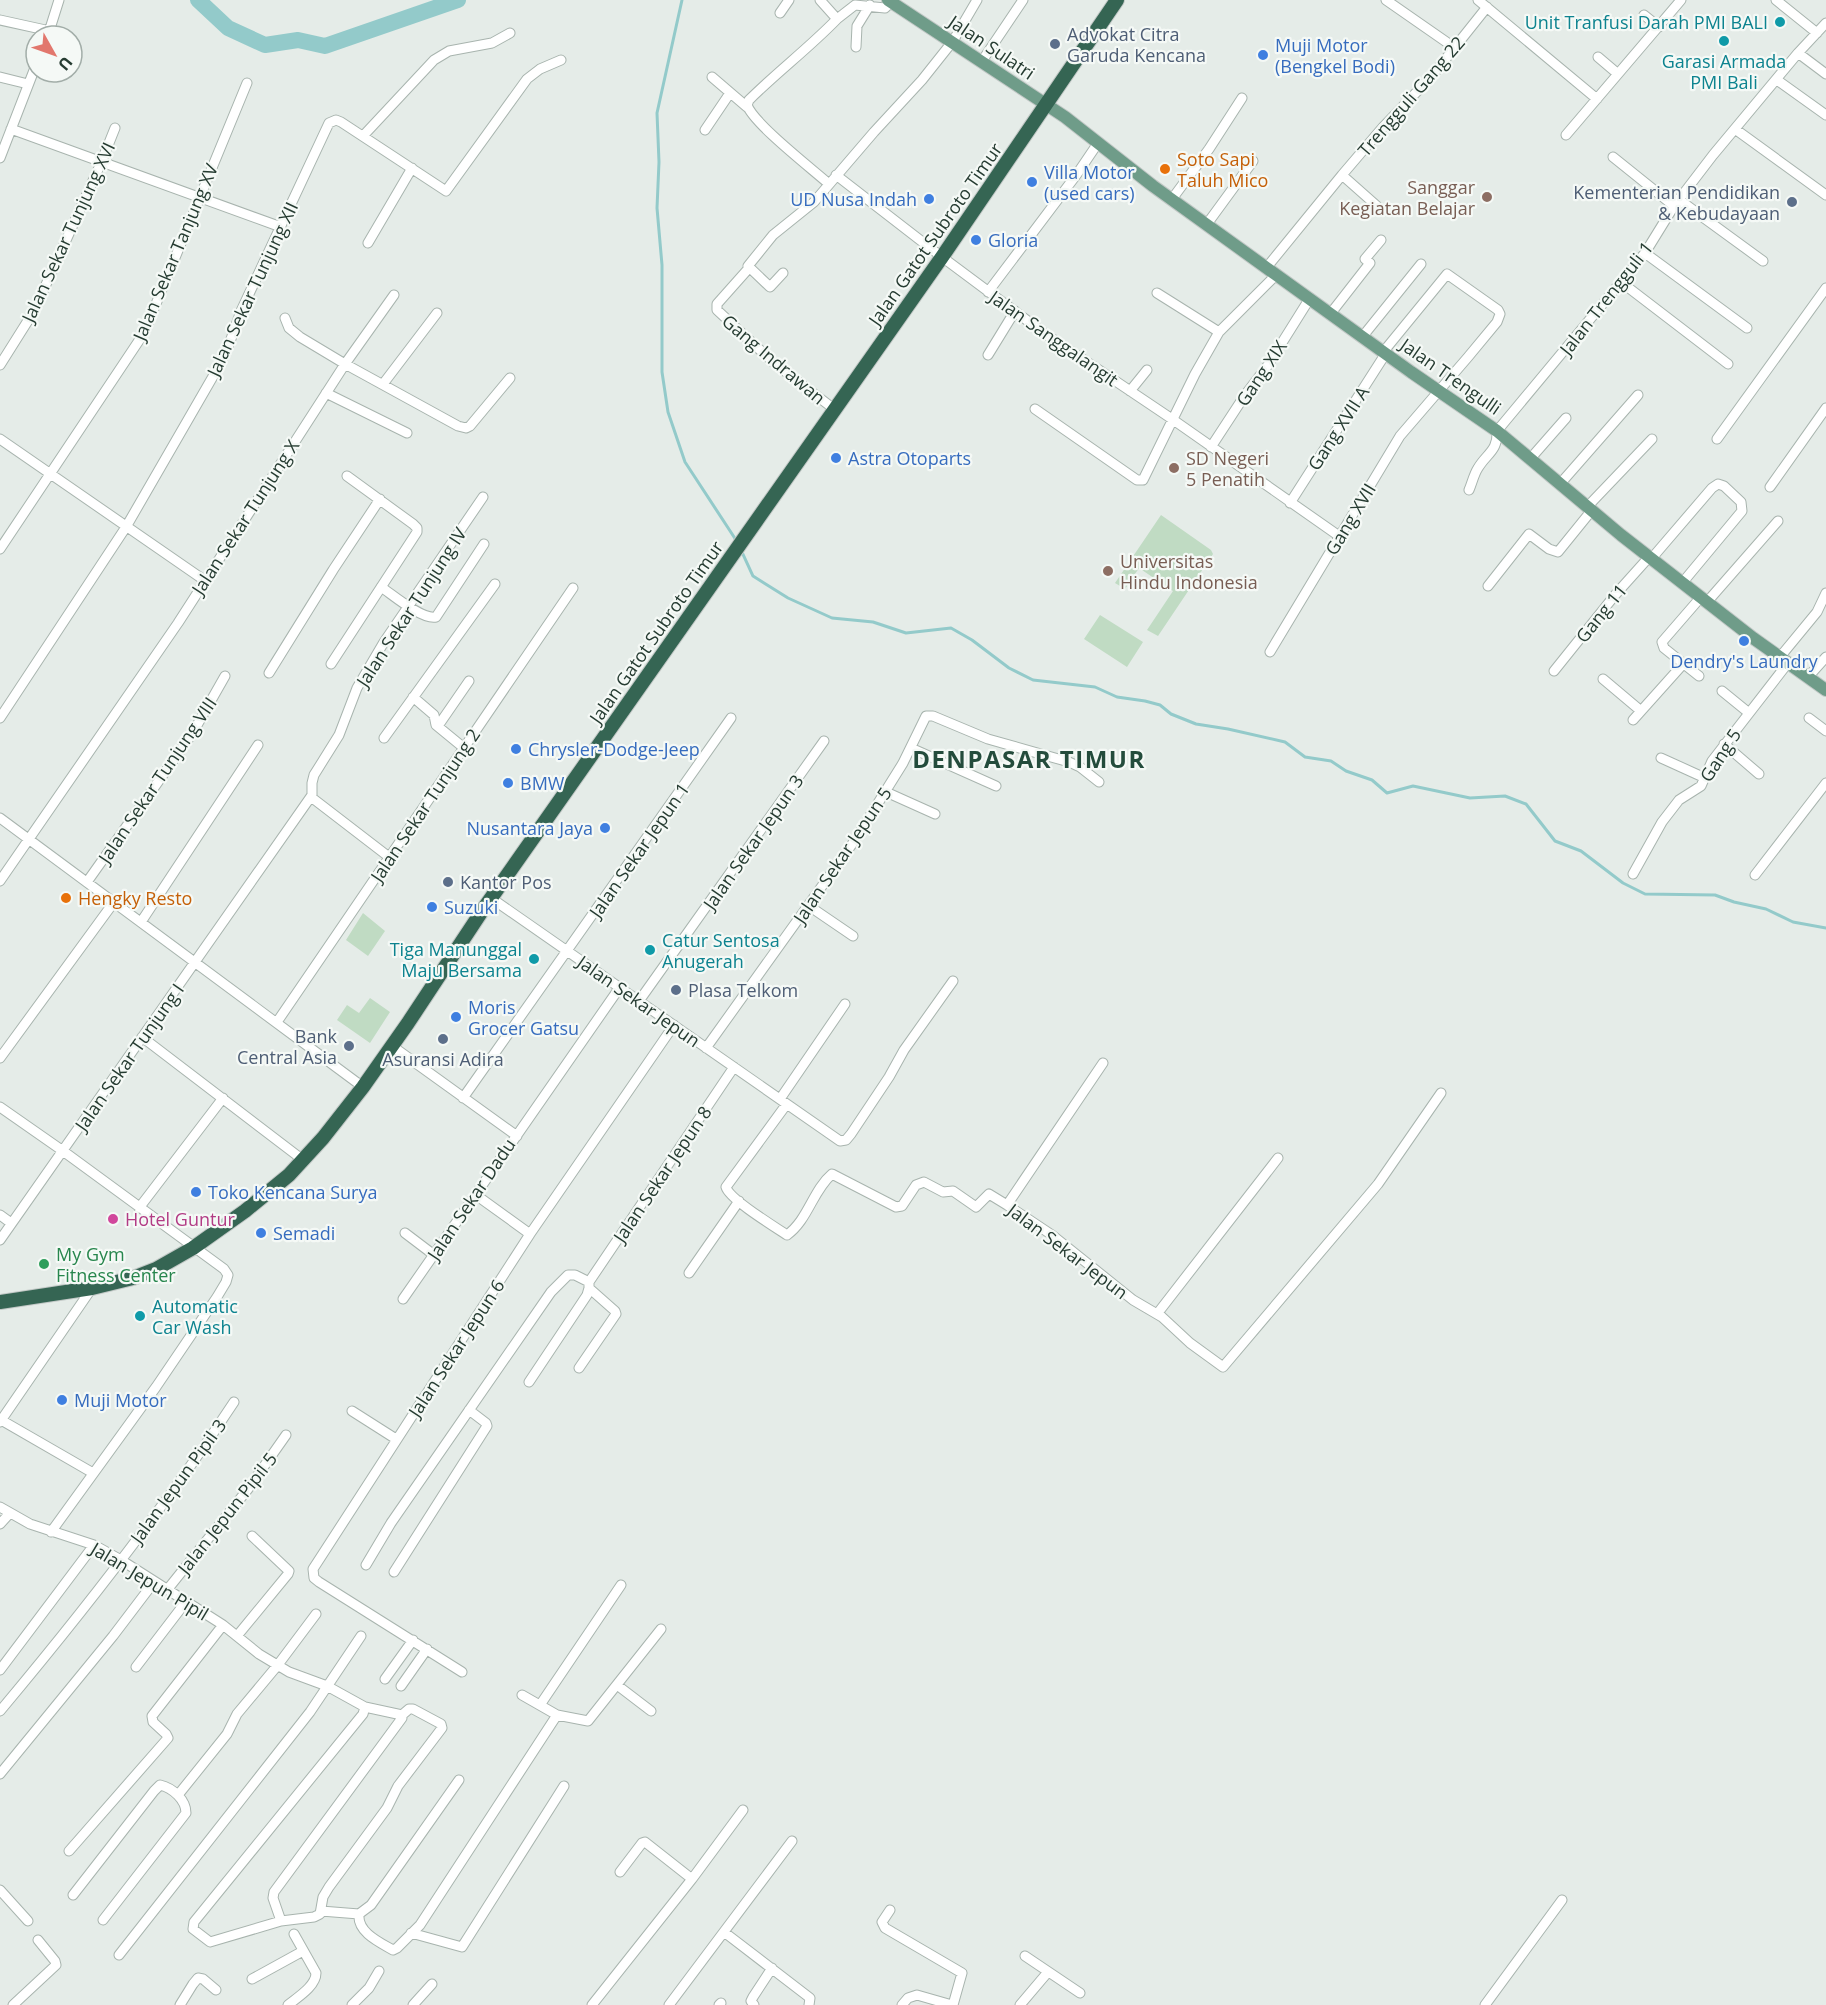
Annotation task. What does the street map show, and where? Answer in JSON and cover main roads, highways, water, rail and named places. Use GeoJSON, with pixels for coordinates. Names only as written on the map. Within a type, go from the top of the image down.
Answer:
{"type":"FeatureCollection","features":[{"type":"Feature","properties":{"kind":"highway","name":"Jalan Gatot Subroto Timur"},"geometry":{"type":"LineString","coordinates":[[0,1302],[92,1288],[133,1278],[156,1269],[193,1248],[252,1205],[289,1174],[323,1138],[392,1046],[491,898],[771,500],[1117,0]]}},
{"type":"Feature","properties":{"kind":"main road","name":"Jalan Sulatri"},"geometry":{"type":"LineString","coordinates":[[890,1],[1045,104]]}},
{"type":"Feature","properties":{"kind":"main road","name":"Jalan Trengulli"},"geometry":{"type":"LineString","coordinates":[[1045,104],[1172,199],[1497,431],[1704,600],[1826,690]]}},
{"type":"Feature","properties":{"kind":"waterway"},"geometry":{"type":"LineString","coordinates":[[198,0],[228,28],[265,45],[298,40],[325,46],[458,0]]}},
{"type":"Feature","properties":{"kind":"waterway"},"geometry":{"type":"LineString","coordinates":[[682,0],[657,113],[659,162],[657,208],[662,265],[662,372],[668,412],[685,462],[736,540]]}},
{"type":"Feature","properties":{"kind":"waterway"},"geometry":{"type":"LineString","coordinates":[[742,552],[753,576],[788,598],[832,618],[873,622],[906,633],[951,628],[972,640],[1009,668],[1033,680],[1095,687],[1117,697],[1160,705],[1171,714],[1196,724],[1285,742],[1305,757],[1331,761],[1346,771],[1372,780],[1387,793],[1413,786],[1470,798],[1505,796],[1526,804],[1555,841],[1581,851],[1623,883],[1645,894],[1715,895],[1766,909],[1793,922],[1826,928]]}},
{"type":"Feature","properties":{"kind":"place","name":"Unit Tranfusi Darah PMI BALI"},"geometry":{"type":"Point","coordinates":[1780,22]}},
{"type":"Feature","properties":{"kind":"place","name":"Garasi Armada PMI Bali"},"geometry":{"type":"Point","coordinates":[1724,41]}},
{"type":"Feature","properties":{"kind":"place","name":"Advokat Citra Garuda Kencana"},"geometry":{"type":"Point","coordinates":[1055,44]}},
{"type":"Feature","properties":{"kind":"place","name":"Muji Motor (Bengkel Bodi)"},"geometry":{"type":"Point","coordinates":[1263,55]}},
{"type":"Feature","properties":{"kind":"place","name":"Soto Sapi Taluh Mico"},"geometry":{"type":"Point","coordinates":[1165,169]}},
{"type":"Feature","properties":{"kind":"place","name":"Villa Motor (used cars)"},"geometry":{"type":"Point","coordinates":[1032,182]}},
{"type":"Feature","properties":{"kind":"place","name":"Sanggar Kegiatan Belajar"},"geometry":{"type":"Point","coordinates":[1487,197]}},
{"type":"Feature","properties":{"kind":"place","name":"UD Nusa Indah"},"geometry":{"type":"Point","coordinates":[929,199]}},
{"type":"Feature","properties":{"kind":"place","name":"Kementerian Pendidikan & Kebudayaan"},"geometry":{"type":"Point","coordinates":[1792,202]}},
{"type":"Feature","properties":{"kind":"place","name":"Gloria"},"geometry":{"type":"Point","coordinates":[976,240]}},
{"type":"Feature","properties":{"kind":"place","name":"Astra Otoparts"},"geometry":{"type":"Point","coordinates":[836,458]}},
{"type":"Feature","properties":{"kind":"place","name":"SD Negeri 5 Penatih"},"geometry":{"type":"Point","coordinates":[1174,468]}},
{"type":"Feature","properties":{"kind":"place","name":"Universitas Hindu Indonesia"},"geometry":{"type":"Point","coordinates":[1108,571]}},
{"type":"Feature","properties":{"kind":"place","name":"Dendry's Laundry"},"geometry":{"type":"Point","coordinates":[1744,641]}},
{"type":"Feature","properties":{"kind":"place","name":"Chrysler-Dodge-Jeep"},"geometry":{"type":"Point","coordinates":[516,749]}},
{"type":"Feature","properties":{"kind":"place","name":"BMW"},"geometry":{"type":"Point","coordinates":[508,783]}},
{"type":"Feature","properties":{"kind":"place","name":"Nusantara Jaya"},"geometry":{"type":"Point","coordinates":[605,828]}},
{"type":"Feature","properties":{"kind":"place","name":"Kantor Pos"},"geometry":{"type":"Point","coordinates":[448,882]}},
{"type":"Feature","properties":{"kind":"place","name":"Hengky Resto"},"geometry":{"type":"Point","coordinates":[66,898]}},
{"type":"Feature","properties":{"kind":"place","name":"Suzuki"},"geometry":{"type":"Point","coordinates":[432,907]}},
{"type":"Feature","properties":{"kind":"place","name":"Catur Sentosa Anugerah"},"geometry":{"type":"Point","coordinates":[650,950]}},
{"type":"Feature","properties":{"kind":"place","name":"Tiga Manunggal Maju Bersama"},"geometry":{"type":"Point","coordinates":[534,959]}},
{"type":"Feature","properties":{"kind":"place","name":"Plasa Telkom"},"geometry":{"type":"Point","coordinates":[676,990]}},
{"type":"Feature","properties":{"kind":"place","name":"Moris Grocer Gatsu"},"geometry":{"type":"Point","coordinates":[456,1017]}},
{"type":"Feature","properties":{"kind":"place","name":"Asuransi Adira"},"geometry":{"type":"Point","coordinates":[443,1039]}},
{"type":"Feature","properties":{"kind":"place","name":"Bank Central Asia"},"geometry":{"type":"Point","coordinates":[349,1046]}},
{"type":"Feature","properties":{"kind":"place","name":"Toko Kencana Surya"},"geometry":{"type":"Point","coordinates":[196,1192]}},
{"type":"Feature","properties":{"kind":"place","name":"Hotel Guntur"},"geometry":{"type":"Point","coordinates":[113,1219]}},
{"type":"Feature","properties":{"kind":"place","name":"Semadi"},"geometry":{"type":"Point","coordinates":[261,1233]}},
{"type":"Feature","properties":{"kind":"place","name":"My Gym Fitness Center"},"geometry":{"type":"Point","coordinates":[44,1264]}},
{"type":"Feature","properties":{"kind":"place","name":"Automatic Car Wash"},"geometry":{"type":"Point","coordinates":[140,1316]}},
{"type":"Feature","properties":{"kind":"place","name":"Muji Motor"},"geometry":{"type":"Point","coordinates":[62,1400]}},
{"type":"Feature","properties":{"kind":"district","name":"DENPASAR TIMUR"},"geometry":{"type":"Point","coordinates":[1029,758]}}]}
